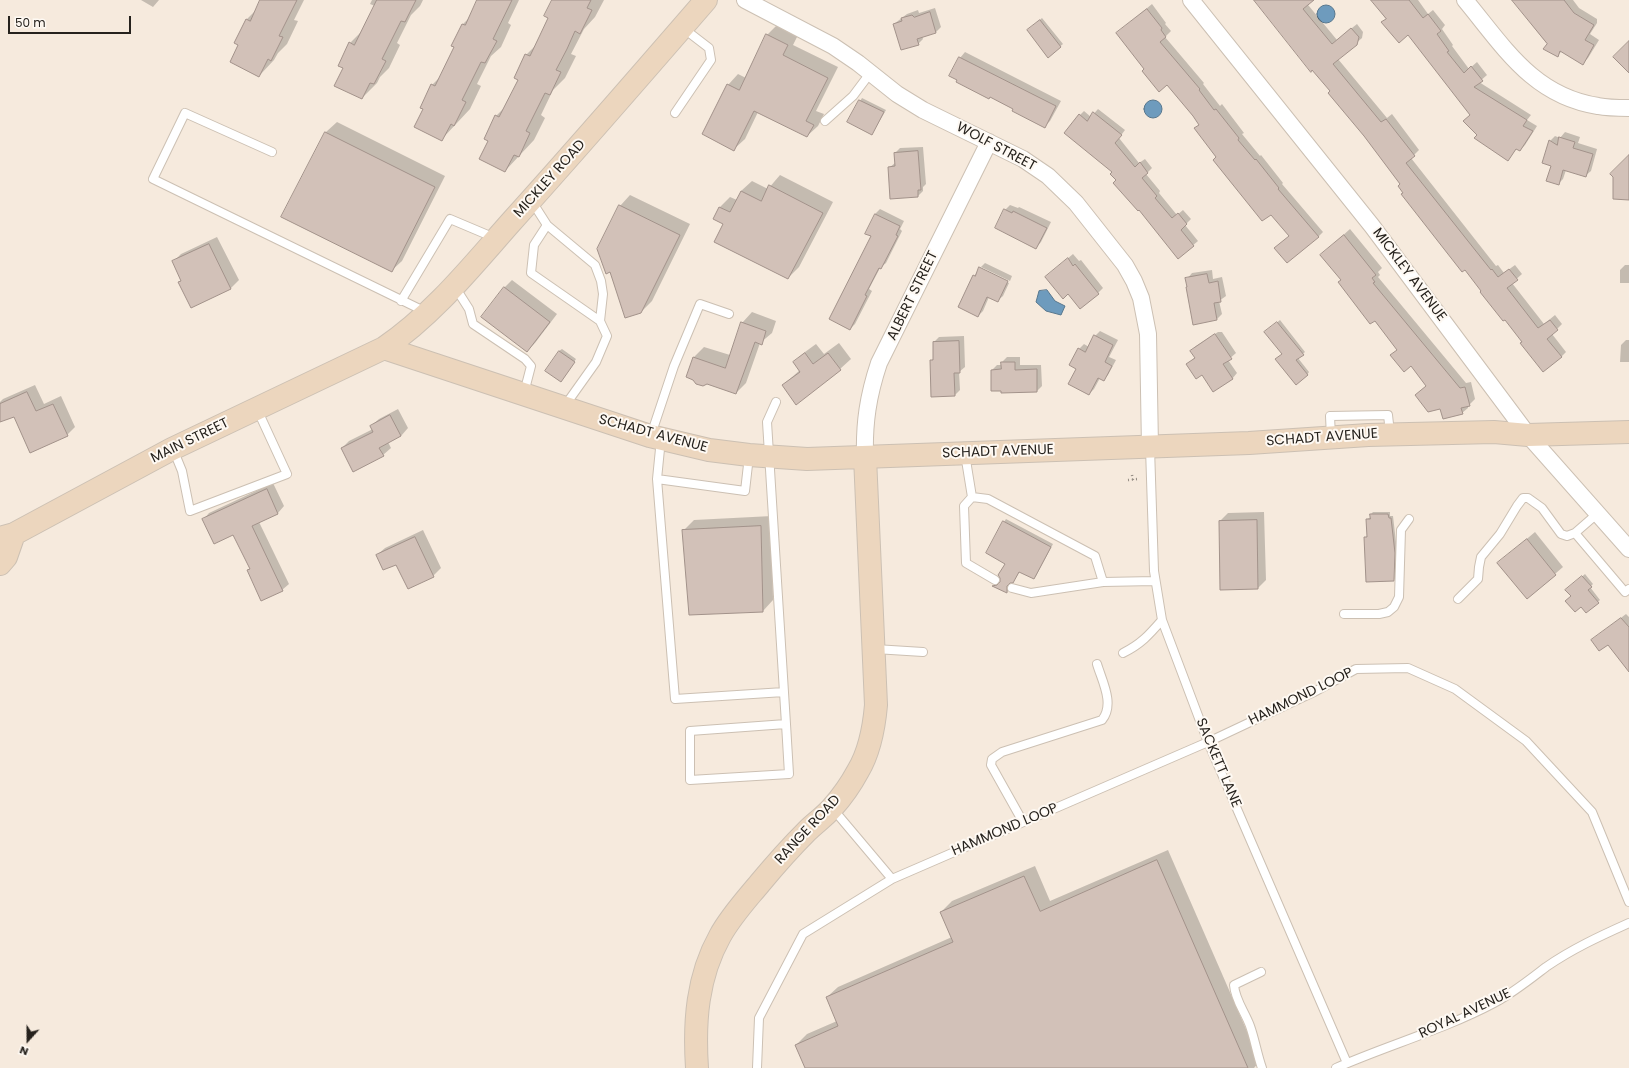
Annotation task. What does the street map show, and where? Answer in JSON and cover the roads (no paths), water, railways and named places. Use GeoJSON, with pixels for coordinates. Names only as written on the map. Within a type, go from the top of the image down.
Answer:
{"type":"FeatureCollection","features":[{"type":"Feature","properties":{"kind":"main road","name":"MICKLEY ROAD"},"geometry":{"type":"LineString","coordinates":[[384,348],[428,314],[454,286],[706,0]]}},
{"type":"Feature","properties":{"kind":"main road","name":"SCHADT AVENUE"},"geometry":{"type":"LineString","coordinates":[[384,348],[656,437],[709,450],[759,456],[807,459],[964,454],[1249,443],[1390,434],[1494,432],[1528,435],[1629,432]]}},
{"type":"Feature","properties":{"kind":"main road","name":"MAIN STREET"},"geometry":{"type":"LineString","coordinates":[[7,536],[172,449],[384,348]]}},
{"type":"Feature","properties":{"kind":"main road","name":"RANGE ROAD"},"geometry":{"type":"LineString","coordinates":[[697,1068],[695,1037],[696,1009],[702,982],[720,936],[735,913],[777,864],[806,832],[832,808],[858,771],[869,746],[874,726],[876,705],[865,457]]}},
{"type":"Feature","properties":{"kind":"main road"},"geometry":{"type":"LineString","coordinates":[[0,564],[6,557],[7,536]]}},
{"type":"Feature","properties":{"kind":"street","name":"WOLF STREET"},"geometry":{"type":"LineString","coordinates":[[745,0],[833,46],[871,72],[897,94],[923,110],[1023,158],[1048,176],[1076,203],[1125,266],[1134,281],[1141,298],[1148,334],[1150,447]]}},
{"type":"Feature","properties":{"kind":"street","name":"MICKLEY AVENUE"},"geometry":{"type":"LineString","coordinates":[[1191,0],[1372,226],[1528,435],[1629,549]]}},
{"type":"Feature","properties":{"kind":"street"},"geometry":{"type":"LineString","coordinates":[[1466,0],[1516,62],[1530,76],[1551,90],[1573,100],[1597,106],[1629,108]]}},
{"type":"Feature","properties":{"kind":"street","name":"ALBERT STREET"},"geometry":{"type":"LineString","coordinates":[[865,457],[866,413],[871,388],[879,363],[989,142]]}},
{"type":"Feature","properties":{"kind":"lane"},"geometry":{"type":"LineString","coordinates":[[675,113],[711,60],[709,48],[682,28]]}},
{"type":"Feature","properties":{"kind":"lane"},"geometry":{"type":"LineString","coordinates":[[825,121],[853,96],[871,72]]}},
{"type":"Feature","properties":{"kind":"lane"},"geometry":{"type":"LineString","coordinates":[[272,152],[185,114],[153,179],[428,314]]}},
{"type":"Feature","properties":{"kind":"lane"},"geometry":{"type":"LineString","coordinates":[[531,200],[547,225],[596,265],[603,294],[600,321]]}},
{"type":"Feature","properties":{"kind":"lane"},"geometry":{"type":"LineString","coordinates":[[401,300],[450,219],[496,239]]}},
{"type":"Feature","properties":{"kind":"lane"},"geometry":{"type":"LineString","coordinates":[[547,225],[534,245],[531,273],[600,321],[607,336],[596,362],[563,407]]}},
{"type":"Feature","properties":{"kind":"lane"},"geometry":{"type":"LineString","coordinates":[[454,286],[469,309],[472,324],[525,359],[531,366],[524,394]]}},
{"type":"Feature","properties":{"kind":"lane"},"geometry":{"type":"LineString","coordinates":[[729,314],[700,304],[674,366],[656,437],[657,479],[675,699],[784,692]]}},
{"type":"Feature","properties":{"kind":"lane"},"geometry":{"type":"LineString","coordinates":[[657,479],[745,491],[759,456],[767,422],[776,402]]}},
{"type":"Feature","properties":{"kind":"lane"},"geometry":{"type":"LineString","coordinates":[[172,449],[182,471],[190,511],[287,474],[257,408]]}},
{"type":"Feature","properties":{"kind":"lane","name":"SACKETT LANE"},"geometry":{"type":"LineString","coordinates":[[1150,447],[1154,571],[1162,620],[1208,742],[1347,1063]]}},
{"type":"Feature","properties":{"kind":"lane"},"geometry":{"type":"LineString","coordinates":[[964,454],[972,497]]}},
{"type":"Feature","properties":{"kind":"lane"},"geometry":{"type":"LineString","coordinates":[[759,456],[784,692],[786,724],[789,774],[690,780],[690,731],[786,724]]}},
{"type":"Feature","properties":{"kind":"lane"},"geometry":{"type":"LineString","coordinates":[[972,497],[964,506],[966,563],[995,580]]}},
{"type":"Feature","properties":{"kind":"lane"},"geometry":{"type":"LineString","coordinates":[[972,497],[988,500],[1095,556],[1103,582]]}},
{"type":"Feature","properties":{"kind":"lane"},"geometry":{"type":"LineString","coordinates":[[1458,599],[1478,579],[1478,567],[1481,557],[1500,534],[1523,498],[1528,498],[1542,508],[1561,534],[1567,536],[1575,534],[1598,514]]}},
{"type":"Feature","properties":{"kind":"lane"},"geometry":{"type":"LineString","coordinates":[[1344,614],[1379,614],[1388,612],[1394,607],[1399,597],[1401,530],[1409,519]]}},
{"type":"Feature","properties":{"kind":"lane"},"geometry":{"type":"LineString","coordinates":[[1575,534],[1625,592],[1629,589]]}},
{"type":"Feature","properties":{"kind":"lane"},"geometry":{"type":"LineString","coordinates":[[1012,588],[1031,593],[1103,582],[1156,581]]}},
{"type":"Feature","properties":{"kind":"lane"},"geometry":{"type":"LineString","coordinates":[[1123,653],[1138,645],[1162,620]]}},
{"type":"Feature","properties":{"kind":"lane"},"geometry":{"type":"LineString","coordinates":[[874,648],[923,652]]}},
{"type":"Feature","properties":{"kind":"lane"},"geometry":{"type":"LineString","coordinates":[[1023,822],[991,765],[992,759],[1002,752],[1102,720],[1107,714],[1109,701],[1097,664]]}},
{"type":"Feature","properties":{"kind":"lane","name":"HAMMOND LOOP"},"geometry":{"type":"LineString","coordinates":[[756,1068],[759,1018],[803,934],[892,878],[1208,742],[1314,692],[1356,669],[1408,668],[1455,689],[1526,741],[1592,812],[1629,902]]}},
{"type":"Feature","properties":{"kind":"lane"},"geometry":{"type":"LineString","coordinates":[[832,808],[892,878]]}},
{"type":"Feature","properties":{"kind":"lane","name":"ROYAL AVENUE"},"geometry":{"type":"LineString","coordinates":[[1336,1068],[1423,1035],[1494,1003],[1581,946],[1629,923]]}},
{"type":"Feature","properties":{"kind":"lane"},"geometry":{"type":"LineString","coordinates":[[1261,972],[1234,985],[1234,993],[1250,1026],[1262,1068]]}},
{"type":"Feature","properties":{"kind":"water"},"geometry":{"type":"Polygon","coordinates":[[[1326,5],[1332,8],[1335,14],[1332,20],[1326,23],[1320,20],[1317,14],[1320,8],[1326,5]]]}},
{"type":"Feature","properties":{"kind":"water"},"geometry":{"type":"Polygon","coordinates":[[[1153,100],[1159,103],[1162,109],[1159,115],[1153,118],[1147,115],[1144,109],[1147,103],[1153,100]]]}},
{"type":"Feature","properties":{"kind":"water"},"geometry":{"type":"Polygon","coordinates":[[[1047,290],[1055,301],[1065,306],[1061,315],[1046,311],[1036,302],[1039,291],[1047,290]]]}}]}
